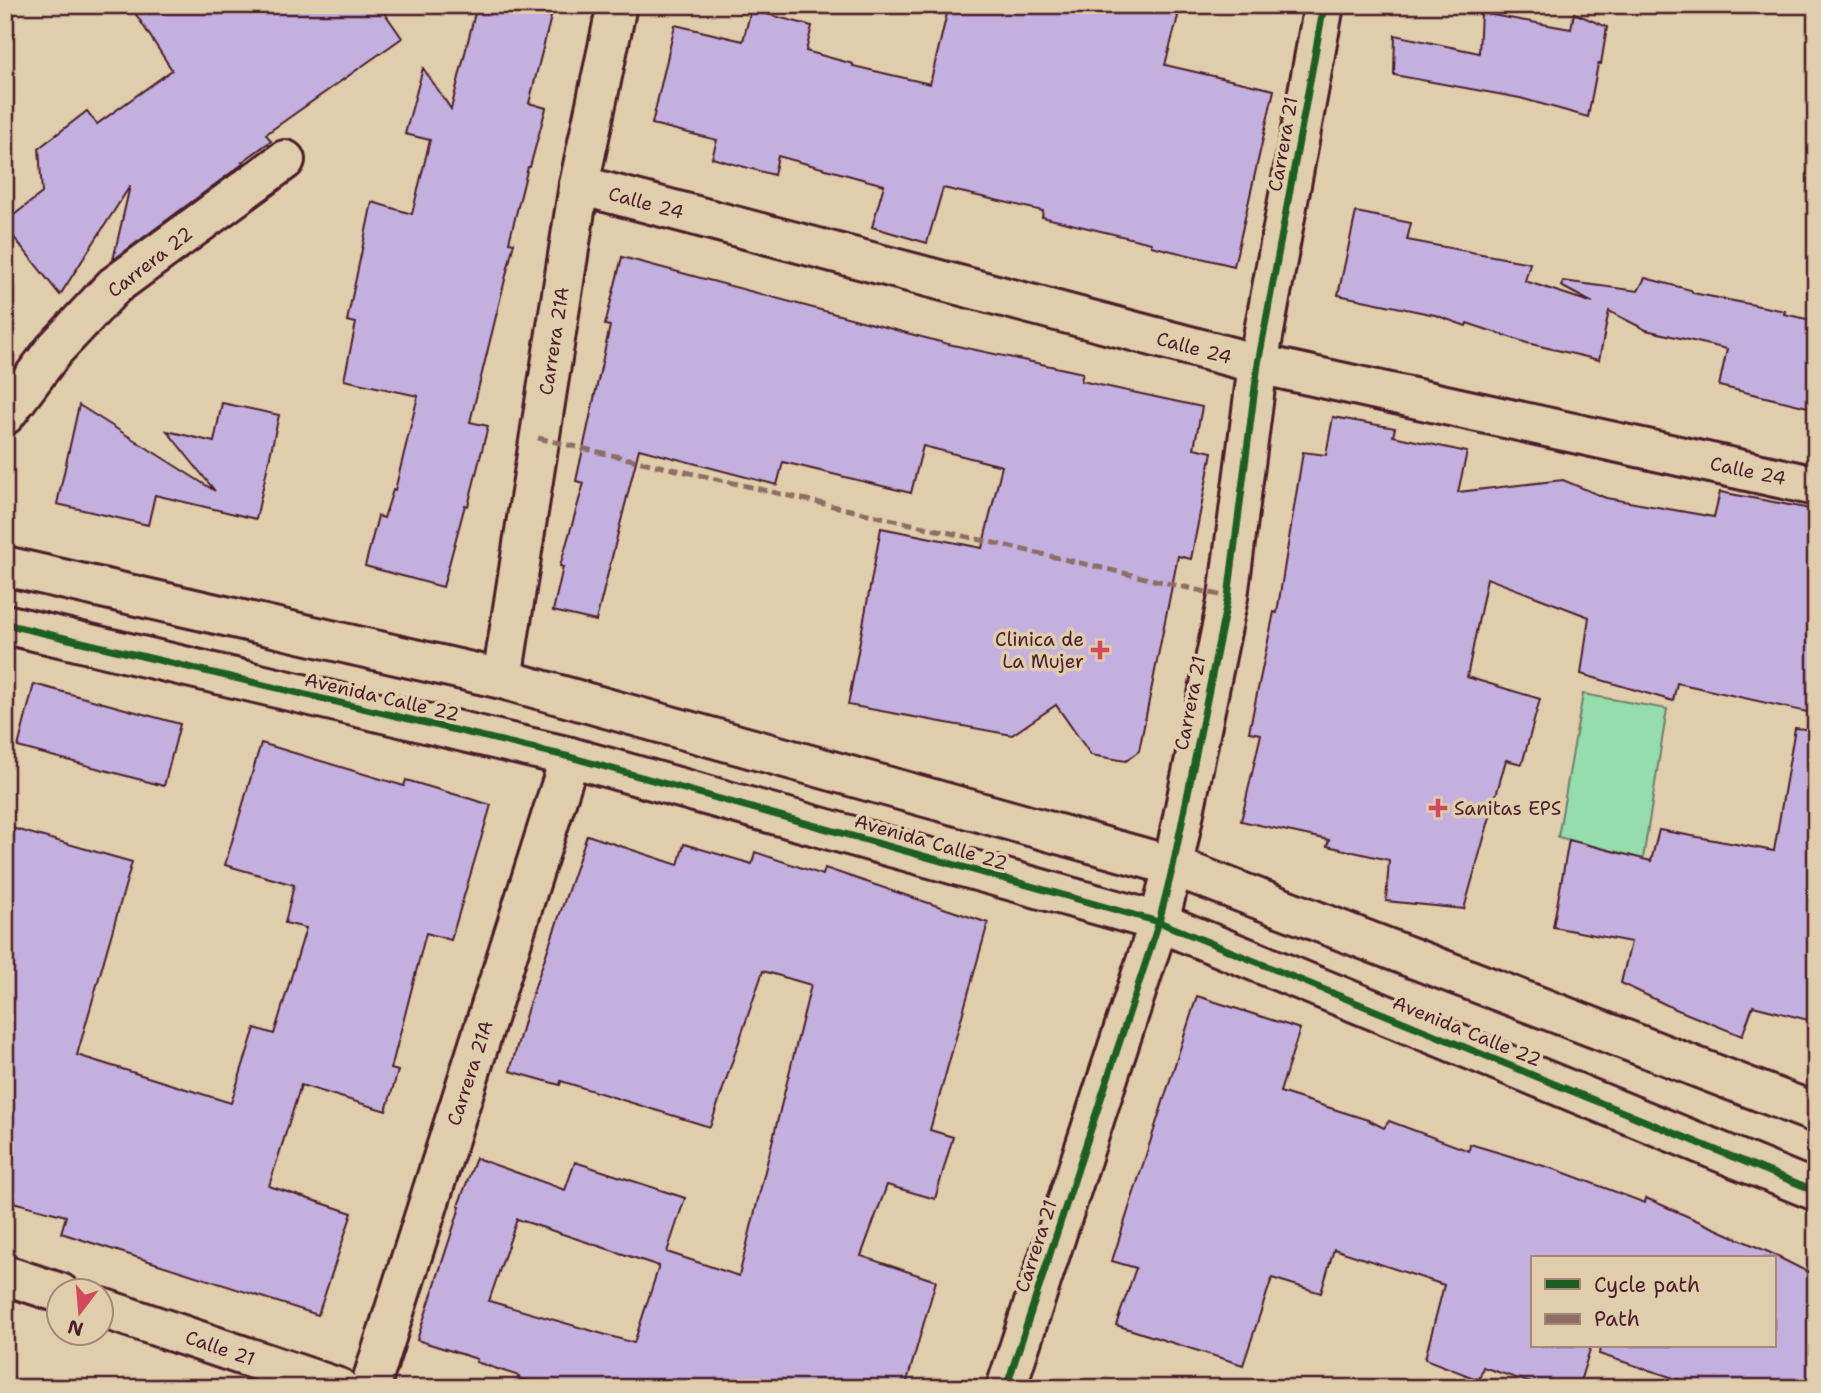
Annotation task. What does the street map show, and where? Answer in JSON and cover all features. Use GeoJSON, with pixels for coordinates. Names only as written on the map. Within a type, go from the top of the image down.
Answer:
{"type":"FeatureCollection","features":[{"type":"Feature","properties":{"kind":"street","name":"Carrera 21A"},"geometry":{"type":"LineString","coordinates":[[502,679],[579,185],[617,5]]}},
{"type":"Feature","properties":{"kind":"street","name":"Carrera 21"},"geometry":{"type":"LineString","coordinates":[[1006,1388],[1159,922],[1173,866],[1228,597],[1258,364],[1324,5]]}},
{"type":"Feature","properties":{"kind":"street","name":"Carrera 22"},"geometry":{"type":"LineString","coordinates":[[5,415],[54,350],[114,286],[285,160]]}},
{"type":"Feature","properties":{"kind":"street","name":"Calle 24"},"geometry":{"type":"LineString","coordinates":[[579,185],[1258,364],[1816,486]]}},
{"type":"Feature","properties":{"kind":"street"},"geometry":{"type":"LineString","coordinates":[[5,566],[502,679],[1173,866],[1816,1113]]}},
{"type":"Feature","properties":{"kind":"street","name":"Avenida Calle 22"},"geometry":{"type":"LineString","coordinates":[[5,624],[570,757],[1159,922],[1816,1191]]}},
{"type":"Feature","properties":{"kind":"street","name":"Carrera 21A"},"geometry":{"type":"LineString","coordinates":[[370,1388],[570,757]]}},
{"type":"Feature","properties":{"kind":"street"},"geometry":{"type":"LineString","coordinates":[[5,1275],[46,1288]]}},
{"type":"Feature","properties":{"kind":"street","name":"Calle 21"},"geometry":{"type":"LineString","coordinates":[[116,1313],[339,1388]]}},
{"type":"Feature","properties":{"kind":"green space"},"geometry":{"type":"Polygon","coordinates":[[[1583,694],[1667,709],[1643,859],[1558,837],[1583,694]]]}},
{"type":"Feature","properties":{"kind":"building"},"geometry":{"type":"Polygon","coordinates":[[[130,5],[379,5],[402,38],[266,134],[271,141],[113,260],[130,186],[60,295],[5,226],[5,222],[42,193],[39,148],[87,111],[97,124],[172,70],[130,5]]]}},
{"type":"Feature","properties":{"kind":"building"},"geometry":{"type":"Polygon","coordinates":[[[477,5],[554,5],[529,103],[546,108],[509,242],[514,243],[470,422],[488,426],[468,506],[465,505],[443,587],[365,566],[378,516],[384,518],[395,490],[418,396],[344,380],[356,323],[347,321],[372,202],[412,214],[430,140],[405,134],[423,68],[451,109],[477,5]]]}},
{"type":"Feature","properties":{"kind":"building"},"geometry":{"type":"Polygon","coordinates":[[[949,5],[1181,5],[1165,65],[1274,90],[1234,266],[1042,217],[1043,211],[943,188],[927,243],[872,227],[884,185],[778,156],[774,175],[712,158],[717,140],[652,124],[675,25],[743,41],[751,10],[812,26],[806,51],[853,66],[930,84],[949,5]]]}},
{"type":"Feature","properties":{"kind":"building"},"geometry":{"type":"Polygon","coordinates":[[[1481,13],[1571,29],[1574,13],[1607,27],[1588,117],[1520,98],[1394,75],[1395,35],[1479,53],[1481,13]]]}},
{"type":"Feature","properties":{"kind":"building"},"geometry":{"type":"Polygon","coordinates":[[[1356,212],[1411,223],[1407,240],[1530,263],[1525,281],[1593,303],[1561,286],[1563,281],[1638,291],[1645,278],[1691,290],[1693,293],[1785,311],[1784,314],[1816,321],[1816,409],[1719,386],[1727,349],[1646,330],[1609,311],[1599,360],[1527,343],[1435,315],[1338,295],[1356,212]]]}},
{"type":"Feature","properties":{"kind":"building"},"geometry":{"type":"Polygon","coordinates":[[[622,257],[948,344],[1083,373],[1081,381],[1202,407],[1194,448],[1212,452],[1191,559],[1178,556],[1139,751],[1126,761],[1091,755],[1056,705],[1012,735],[848,705],[881,528],[982,548],[1002,466],[923,446],[911,493],[783,462],[777,485],[639,449],[596,621],[553,611],[563,567],[560,566],[584,483],[576,481],[610,326],[605,325],[622,257]]]}},
{"type":"Feature","properties":{"kind":"building"},"geometry":{"type":"Polygon","coordinates":[[[222,403],[279,415],[256,519],[155,495],[148,525],[57,504],[79,405],[215,491],[167,431],[214,442],[222,403]]]}},
{"type":"Feature","properties":{"kind":"building"},"geometry":{"type":"Polygon","coordinates":[[[1333,417],[1395,428],[1393,436],[1467,452],[1458,492],[1563,480],[1606,498],[1714,517],[1720,492],[1816,510],[1816,714],[1677,683],[1673,701],[1581,674],[1589,617],[1487,578],[1467,677],[1540,699],[1522,764],[1506,760],[1464,909],[1386,901],[1389,860],[1327,846],[1329,840],[1241,821],[1261,734],[1249,732],[1274,612],[1277,613],[1303,452],[1326,455],[1333,417]]]}},
{"type":"Feature","properties":{"kind":"building"},"geometry":{"type":"Polygon","coordinates":[[[34,684],[180,724],[164,786],[18,747],[34,684]]]}},
{"type":"Feature","properties":{"kind":"building"},"geometry":{"type":"Polygon","coordinates":[[[1795,728],[1816,730],[1816,1022],[1753,1006],[1742,1036],[1621,983],[1631,942],[1553,927],[1569,840],[1651,861],[1659,830],[1774,851],[1795,728]]]}},
{"type":"Feature","properties":{"kind":"building"},"geometry":{"type":"Polygon","coordinates":[[[261,743],[404,786],[406,780],[491,805],[451,940],[426,933],[391,1069],[398,1071],[386,1111],[301,1085],[269,1186],[352,1213],[318,1315],[61,1233],[66,1216],[5,1200],[5,826],[132,862],[77,1055],[231,1103],[255,1028],[274,1034],[306,928],[285,923],[294,885],[225,865],[261,743]]]}},
{"type":"Feature","properties":{"kind":"building"},"geometry":{"type":"Polygon","coordinates":[[[587,835],[678,865],[684,844],[752,864],[755,852],[823,875],[825,868],[988,923],[930,1130],[953,1137],[935,1199],[887,1185],[861,1256],[936,1281],[905,1388],[552,1388],[476,1362],[477,1359],[417,1340],[460,1207],[458,1206],[476,1158],[565,1190],[575,1162],[685,1198],[667,1252],[739,1276],[811,985],[763,971],[710,1127],[561,1081],[560,1085],[510,1071],[528,1007],[587,835]],[[517,1219],[489,1301],[634,1343],[659,1266],[517,1219]]]}},
{"type":"Feature","properties":{"kind":"building"},"geometry":{"type":"Polygon","coordinates":[[[1197,996],[1300,1029],[1280,1092],[1368,1120],[1384,1128],[1389,1121],[1469,1151],[1470,1144],[1557,1170],[1645,1203],[1646,1198],[1782,1258],[1816,1276],[1816,1388],[1705,1388],[1599,1354],[1600,1348],[1776,1348],[1776,1256],[1531,1256],[1531,1348],[1590,1348],[1578,1388],[1546,1388],[1483,1367],[1479,1380],[1425,1359],[1444,1285],[1334,1249],[1321,1293],[1272,1278],[1243,1365],[1116,1325],[1136,1268],[1112,1261],[1197,996]]]}},
{"type":"Feature","properties":{"kind":"marked path"},"geometry":{"type":"LineString","coordinates":[[538,438],[1228,597]]}},
{"type":"Feature","properties":{"kind":"cycle path"},"geometry":{"type":"LineString","coordinates":[[1006,1388],[1159,922],[1173,866],[1228,597],[1258,364],[1324,5]]}},
{"type":"Feature","properties":{"kind":"cycle path"},"geometry":{"type":"LineString","coordinates":[[5,624],[570,757],[1159,922],[1816,1191]]}},
{"type":"Feature","properties":{"kind":"place","name":"Clinica de La Mujer"},"geometry":{"type":"Point","coordinates":[1100,650]}},
{"type":"Feature","properties":{"kind":"place","name":"Sanitas EPS"},"geometry":{"type":"Point","coordinates":[1438,808]}}]}
